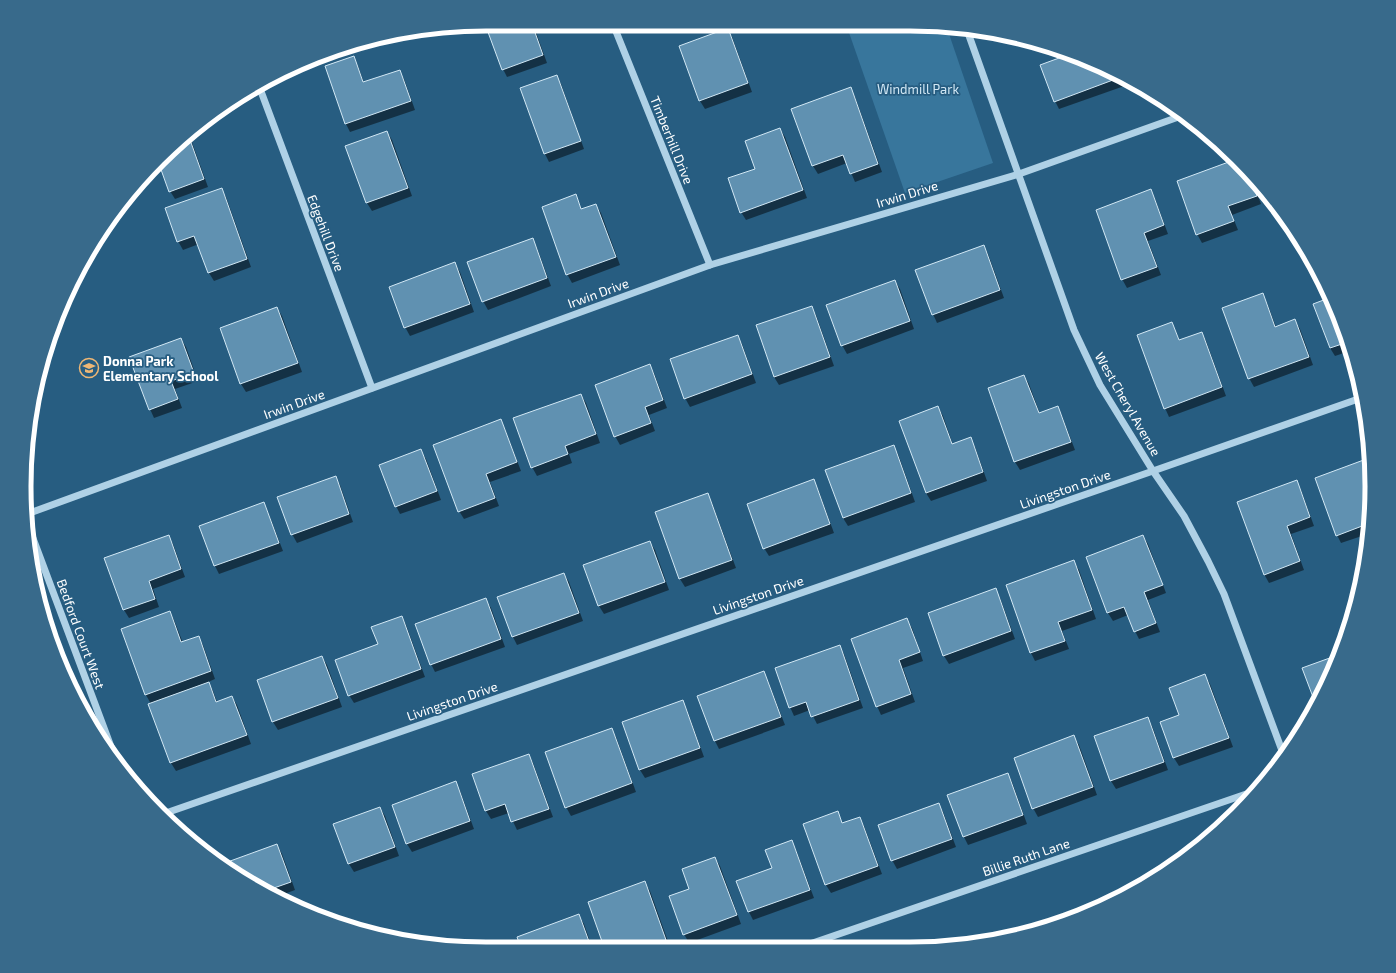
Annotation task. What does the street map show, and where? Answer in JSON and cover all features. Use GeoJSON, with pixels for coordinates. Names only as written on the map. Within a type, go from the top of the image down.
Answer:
{"type":"FeatureCollection","features":[{"type":"Feature","properties":{"kind":"street","name":"Timberhill Drive"},"geometry":{"type":"LineString","coordinates":[[616,31],[710,265]]}},
{"type":"Feature","properties":{"kind":"street","name":"West Cheryl Avenue"},"geometry":{"type":"LineString","coordinates":[[969,35],[1074,330],[1100,385],[1153,471],[1184,516],[1208,561],[1224,594],[1281,749]]}},
{"type":"Feature","properties":{"kind":"street","name":"Edgehill Drive"},"geometry":{"type":"LineString","coordinates":[[260,91],[372,388]]}},
{"type":"Feature","properties":{"kind":"street","name":"Irwin Drive"},"geometry":{"type":"LineString","coordinates":[[32,512],[710,265],[1019,174],[1177,118]]}},
{"type":"Feature","properties":{"kind":"street","name":"Livingston Drive"},"geometry":{"type":"LineString","coordinates":[[168,812],[1356,400]]}},
{"type":"Feature","properties":{"kind":"street","name":"Bedford Court West"},"geometry":{"type":"LineString","coordinates":[[35,543],[109,742]]}},
{"type":"Feature","properties":{"kind":"street","name":"Billie Ruth Lane"},"geometry":{"type":"LineString","coordinates":[[816,942],[1245,794]]}},
{"type":"Feature","properties":{"kind":"green space","name":"Windmill Park"},"geometry":{"type":"Polygon","coordinates":[[[848,31],[910,31],[949,33],[993,163],[905,193],[848,31]]]}},
{"type":"Feature","properties":{"kind":"building"},"geometry":{"type":"Polygon","coordinates":[[[488,31],[534,31],[543,55],[502,70],[488,31]]]}},
{"type":"Feature","properties":{"kind":"building"},"geometry":{"type":"Polygon","coordinates":[[[720,31],[729,31],[748,83],[699,101],[679,46],[720,31]]]}},
{"type":"Feature","properties":{"kind":"building"},"geometry":{"type":"Polygon","coordinates":[[[354,56],[363,82],[400,70],[411,101],[345,124],[325,66],[354,56]]]}},
{"type":"Feature","properties":{"kind":"building"},"geometry":{"type":"Polygon","coordinates":[[[1061,57],[1114,80],[1054,102],[1040,65],[1061,57]]]}},
{"type":"Feature","properties":{"kind":"building"},"geometry":{"type":"Polygon","coordinates":[[[557,75],[581,141],[544,154],[520,88],[557,75]]]}},
{"type":"Feature","properties":{"kind":"building"},"geometry":{"type":"Polygon","coordinates":[[[851,87],[878,164],[850,174],[843,155],[812,166],[791,109],[851,87]]]}},
{"type":"Feature","properties":{"kind":"building"},"geometry":{"type":"Polygon","coordinates":[[[780,128],[803,190],[740,213],[728,178],[755,169],[745,141],[780,128]]]}},
{"type":"Feature","properties":{"kind":"building"},"geometry":{"type":"Polygon","coordinates":[[[387,131],[408,188],[366,203],[345,146],[387,131]]]}},
{"type":"Feature","properties":{"kind":"building"},"geometry":{"type":"Polygon","coordinates":[[[190,140],[204,179],[169,192],[160,168],[190,140]]]}},
{"type":"Feature","properties":{"kind":"building"},"geometry":{"type":"Polygon","coordinates":[[[1229,162],[1254,189],[1257,196],[1228,206],[1234,221],[1196,235],[1177,181],[1229,162]]]}},
{"type":"Feature","properties":{"kind":"building"},"geometry":{"type":"Polygon","coordinates":[[[222,188],[247,259],[208,273],[194,236],[177,242],[165,208],[222,188]]]}},
{"type":"Feature","properties":{"kind":"building"},"geometry":{"type":"Polygon","coordinates":[[[1151,189],[1164,225],[1144,233],[1157,267],[1121,280],[1096,210],[1151,189]]]}},
{"type":"Feature","properties":{"kind":"building"},"geometry":{"type":"Polygon","coordinates":[[[576,194],[581,209],[596,204],[616,257],[566,275],[542,207],[576,194]]]}},
{"type":"Feature","properties":{"kind":"building"},"geometry":{"type":"Polygon","coordinates":[[[533,238],[547,278],[482,302],[467,262],[533,238]]]}},
{"type":"Feature","properties":{"kind":"building"},"geometry":{"type":"Polygon","coordinates":[[[984,245],[1000,290],[932,315],[915,270],[984,245]]]}},
{"type":"Feature","properties":{"kind":"building"},"geometry":{"type":"Polygon","coordinates":[[[455,262],[470,304],[404,328],[389,287],[455,262]]]}},
{"type":"Feature","properties":{"kind":"building"},"geometry":{"type":"Polygon","coordinates":[[[895,280],[910,321],[841,346],[826,305],[895,280]]]}},
{"type":"Feature","properties":{"kind":"building"},"geometry":{"type":"Polygon","coordinates":[[[1263,293],[1275,327],[1295,319],[1309,357],[1248,379],[1222,308],[1263,293]]]}},
{"type":"Feature","properties":{"kind":"building"},"geometry":{"type":"Polygon","coordinates":[[[1325,300],[1342,344],[1330,348],[1313,304],[1325,300]]]}},
{"type":"Feature","properties":{"kind":"building"},"geometry":{"type":"Polygon","coordinates":[[[812,306],[830,357],[774,377],[756,325],[812,306]]]}},
{"type":"Feature","properties":{"kind":"building"},"geometry":{"type":"Polygon","coordinates":[[[277,307],[298,363],[240,384],[220,328],[277,307]]]}},
{"type":"Feature","properties":{"kind":"building"},"geometry":{"type":"Polygon","coordinates":[[[1172,322],[1179,340],[1202,332],[1222,387],[1164,409],[1137,335],[1172,322]]]}},
{"type":"Feature","properties":{"kind":"building"},"geometry":{"type":"Polygon","coordinates":[[[738,335],[752,374],[684,399],[670,359],[738,335]]]}},
{"type":"Feature","properties":{"kind":"building"},"geometry":{"type":"Polygon","coordinates":[[[181,338],[194,373],[171,381],[178,399],[149,410],[129,357],[181,338]]]}},
{"type":"Feature","properties":{"kind":"building"},"geometry":{"type":"Polygon","coordinates":[[[650,364],[663,400],[645,407],[651,423],[614,437],[595,385],[650,364]]]}},
{"type":"Feature","properties":{"kind":"building"},"geometry":{"type":"Polygon","coordinates":[[[1024,375],[1039,413],[1058,406],[1071,442],[1014,462],[988,388],[1024,375]]]}},
{"type":"Feature","properties":{"kind":"building"},"geometry":{"type":"Polygon","coordinates":[[[581,394],[596,434],[565,446],[568,454],[531,468],[513,418],[581,394]]]}},
{"type":"Feature","properties":{"kind":"building"},"geometry":{"type":"Polygon","coordinates":[[[938,406],[952,444],[971,437],[983,472],[926,493],[899,421],[938,406]]]}},
{"type":"Feature","properties":{"kind":"building"},"geometry":{"type":"Polygon","coordinates":[[[501,419],[517,462],[486,474],[495,498],[458,512],[433,445],[501,419]]]}},
{"type":"Feature","properties":{"kind":"building"},"geometry":{"type":"Polygon","coordinates":[[[894,445],[911,493],[843,518],[825,470],[894,445]]]}},
{"type":"Feature","properties":{"kind":"building"},"geometry":{"type":"Polygon","coordinates":[[[421,449],[437,491],[395,507],[379,465],[421,449]]]}},
{"type":"Feature","properties":{"kind":"building"},"geometry":{"type":"Polygon","coordinates":[[[1364,460],[1365,486],[1363,526],[1336,536],[1315,478],[1364,460]]]}},
{"type":"Feature","properties":{"kind":"building"},"geometry":{"type":"Polygon","coordinates":[[[336,476],[349,514],[291,535],[277,497],[336,476]]]}},
{"type":"Feature","properties":{"kind":"building"},"geometry":{"type":"Polygon","coordinates":[[[814,479],[830,524],[763,549],[747,504],[814,479]]]}},
{"type":"Feature","properties":{"kind":"building"},"geometry":{"type":"Polygon","coordinates":[[[1297,480],[1310,517],[1287,526],[1300,561],[1264,575],[1237,502],[1297,480]]]}},
{"type":"Feature","properties":{"kind":"building"},"geometry":{"type":"Polygon","coordinates":[[[708,493],[732,560],[679,579],[655,512],[708,493]]]}},
{"type":"Feature","properties":{"kind":"building"},"geometry":{"type":"Polygon","coordinates":[[[264,502],[279,543],[214,566],[199,526],[264,502]]]}},
{"type":"Feature","properties":{"kind":"building"},"geometry":{"type":"Polygon","coordinates":[[[169,535],[181,569],[149,581],[155,599],[123,610],[104,558],[169,535]]]}},
{"type":"Feature","properties":{"kind":"building"},"geometry":{"type":"Polygon","coordinates":[[[1143,535],[1163,585],[1144,592],[1156,623],[1134,632],[1124,607],[1107,613],[1086,557],[1143,535]]]}},
{"type":"Feature","properties":{"kind":"building"},"geometry":{"type":"Polygon","coordinates":[[[650,541],[665,582],[598,606],[583,565],[650,541]]]}},
{"type":"Feature","properties":{"kind":"building"},"geometry":{"type":"Polygon","coordinates":[[[1074,560],[1092,610],[1058,622],[1065,641],[1030,653],[1006,585],[1074,560]]]}},
{"type":"Feature","properties":{"kind":"building"},"geometry":{"type":"Polygon","coordinates":[[[564,573],[579,613],[512,637],[497,597],[564,573]]]}},
{"type":"Feature","properties":{"kind":"building"},"geometry":{"type":"Polygon","coordinates":[[[996,588],[1011,631],[943,656],[928,613],[996,588]]]}},
{"type":"Feature","properties":{"kind":"building"},"geometry":{"type":"Polygon","coordinates":[[[486,598],[501,639],[430,665],[415,624],[486,598]]]}},
{"type":"Feature","properties":{"kind":"building"},"geometry":{"type":"Polygon","coordinates":[[[170,611],[181,642],[199,636],[211,671],[145,695],[121,629],[170,611]]]}},
{"type":"Feature","properties":{"kind":"building"},"geometry":{"type":"Polygon","coordinates":[[[402,616],[421,669],[348,696],[335,660],[378,644],[371,627],[402,616]]]}},
{"type":"Feature","properties":{"kind":"building"},"geometry":{"type":"Polygon","coordinates":[[[907,618],[920,652],[899,660],[911,694],[876,707],[851,639],[907,618]]]}},
{"type":"Feature","properties":{"kind":"building"},"geometry":{"type":"Polygon","coordinates":[[[840,645],[859,700],[811,717],[806,702],[789,708],[775,668],[840,645]]]}},
{"type":"Feature","properties":{"kind":"building"},"geometry":{"type":"Polygon","coordinates":[[[322,656],[338,698],[272,722],[257,680],[322,656]]]}},
{"type":"Feature","properties":{"kind":"building"},"geometry":{"type":"Polygon","coordinates":[[[1331,657],[1313,697],[1302,668],[1331,657]]]}},
{"type":"Feature","properties":{"kind":"building"},"geometry":{"type":"Polygon","coordinates":[[[764,671],[781,717],[714,741],[697,696],[764,671]]]}},
{"type":"Feature","properties":{"kind":"building"},"geometry":{"type":"Polygon","coordinates":[[[1205,674],[1229,738],[1173,758],[1160,722],[1179,715],[1169,688],[1205,674]]]}},
{"type":"Feature","properties":{"kind":"building"},"geometry":{"type":"Polygon","coordinates":[[[209,682],[216,702],[232,696],[247,735],[170,763],[148,704],[209,682]]]}},
{"type":"Feature","properties":{"kind":"building"},"geometry":{"type":"Polygon","coordinates":[[[683,700],[700,748],[639,770],[622,722],[683,700]]]}},
{"type":"Feature","properties":{"kind":"building"},"geometry":{"type":"Polygon","coordinates":[[[1148,717],[1164,762],[1110,781],[1094,736],[1148,717]]]}},
{"type":"Feature","properties":{"kind":"building"},"geometry":{"type":"Polygon","coordinates":[[[612,728],[632,783],[565,808],[545,752],[612,728]]]}},
{"type":"Feature","properties":{"kind":"building"},"geometry":{"type":"Polygon","coordinates":[[[1074,735],[1093,787],[1032,809],[1014,758],[1074,735]]]}},
{"type":"Feature","properties":{"kind":"building"},"geometry":{"type":"Polygon","coordinates":[[[529,754],[549,809],[511,822],[505,804],[485,811],[472,774],[529,754]]]}},
{"type":"Feature","properties":{"kind":"building"},"geometry":{"type":"Polygon","coordinates":[[[1008,773],[1023,815],[963,837],[947,795],[1008,773]]]}},
{"type":"Feature","properties":{"kind":"building"},"geometry":{"type":"Polygon","coordinates":[[[456,781],[470,821],[406,844],[392,805],[456,781]]]}},
{"type":"Feature","properties":{"kind":"building"},"geometry":{"type":"Polygon","coordinates":[[[939,803],[952,839],[891,861],[878,825],[939,803]]]}},
{"type":"Feature","properties":{"kind":"building"},"geometry":{"type":"Polygon","coordinates":[[[380,807],[395,847],[348,864],[333,824],[380,807]]]}},
{"type":"Feature","properties":{"kind":"building"},"geometry":{"type":"Polygon","coordinates":[[[838,811],[842,823],[860,817],[878,866],[825,885],[803,824],[838,811]]]}},
{"type":"Feature","properties":{"kind":"building"},"geometry":{"type":"Polygon","coordinates":[[[792,840],[810,890],[748,912],[736,881],[772,868],[765,850],[792,840]]]}},
{"type":"Feature","properties":{"kind":"building"},"geometry":{"type":"Polygon","coordinates":[[[277,844],[291,882],[273,888],[228,862],[277,844]]]}},
{"type":"Feature","properties":{"kind":"building"},"geometry":{"type":"Polygon","coordinates":[[[715,857],[737,915],[683,935],[669,896],[689,889],[682,869],[715,857]]]}},
{"type":"Feature","properties":{"kind":"building"},"geometry":{"type":"Polygon","coordinates":[[[645,881],[666,940],[661,942],[602,942],[588,902],[645,881]]]}},
{"type":"Feature","properties":{"kind":"building"},"geometry":{"type":"Polygon","coordinates":[[[579,914],[589,942],[519,942],[517,937],[579,914]]]}},
{"type":"Feature","properties":{"kind":"place","name":"Donna Park Elementary School"},"geometry":{"type":"Point","coordinates":[89,368]}}]}
